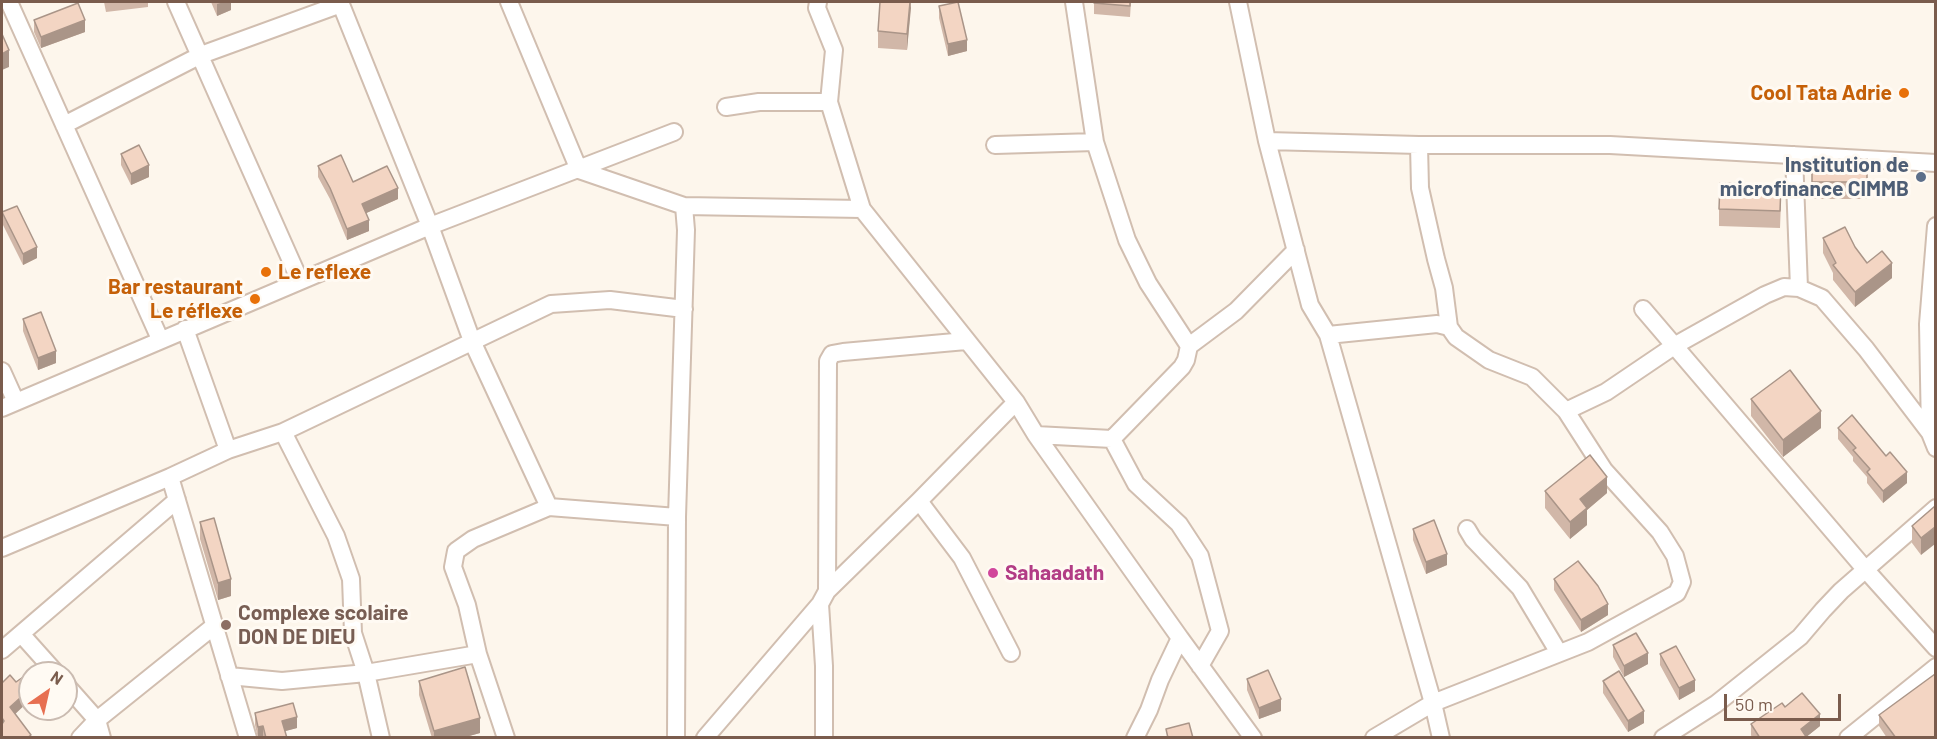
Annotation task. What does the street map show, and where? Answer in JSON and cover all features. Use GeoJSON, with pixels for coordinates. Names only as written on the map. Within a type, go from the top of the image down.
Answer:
{"type":"FeatureCollection","features":[{"type":"Feature","properties":{"kind":"street"},"geometry":{"type":"LineString","coordinates":[[9,2],[160,339]]}},
{"type":"Feature","properties":{"kind":"street"},"geometry":{"type":"LineString","coordinates":[[176,2],[300,280]]}},
{"type":"Feature","properties":{"kind":"street"},"geometry":{"type":"LineString","coordinates":[[509,2],[579,170],[684,206],[862,209]]}},
{"type":"Feature","properties":{"kind":"street"},"geometry":{"type":"LineString","coordinates":[[818,2],[817,8],[834,50],[829,102],[862,209],[1016,402],[1036,435],[1253,738]]}},
{"type":"Feature","properties":{"kind":"street"},"geometry":{"type":"LineString","coordinates":[[1074,2],[1095,142],[1127,240],[1148,283],[1189,346]]}},
{"type":"Feature","properties":{"kind":"street"},"geometry":{"type":"LineString","coordinates":[[1238,2],[1267,141],[1310,305],[1328,335],[1441,738]]}},
{"type":"Feature","properties":{"kind":"street"},"geometry":{"type":"LineString","coordinates":[[64,125],[201,55],[340,3],[430,226],[472,341],[549,507]]}},
{"type":"Feature","properties":{"kind":"street"},"geometry":{"type":"LineString","coordinates":[[726,107],[759,102],[829,102]]}},
{"type":"Feature","properties":{"kind":"street"},"geometry":{"type":"LineString","coordinates":[[2,371],[9,405],[430,226],[674,132]]}},
{"type":"Feature","properties":{"kind":"street"},"geometry":{"type":"LineString","coordinates":[[1267,141],[1419,145],[1610,145],[1935,163]]}},
{"type":"Feature","properties":{"kind":"street"},"geometry":{"type":"LineString","coordinates":[[996,145],[1095,142]]}},
{"type":"Feature","properties":{"kind":"street"},"geometry":{"type":"LineString","coordinates":[[1374,738],[1433,703],[1588,642],[1677,593],[1682,582],[1675,556],[1660,532],[1604,470],[1566,411],[1532,377],[1489,360],[1456,337],[1449,327],[1444,288],[1420,188],[1419,145]]}},
{"type":"Feature","properties":{"kind":"street"},"geometry":{"type":"LineString","coordinates":[[1794,155],[1799,288]]}},
{"type":"Feature","properties":{"kind":"street"},"geometry":{"type":"LineString","coordinates":[[676,738],[677,517],[686,230],[684,206]]}},
{"type":"Feature","properties":{"kind":"street"},"geometry":{"type":"LineString","coordinates":[[1933,440],[1928,324],[1935,226]]}},
{"type":"Feature","properties":{"kind":"street"},"geometry":{"type":"LineString","coordinates":[[1036,435],[1112,439],[1182,367],[1189,346],[1236,311],[1296,250]]}},
{"type":"Feature","properties":{"kind":"street"},"geometry":{"type":"LineString","coordinates":[[1566,411],[1606,392],[1674,345],[1765,296],[1784,287],[1799,288],[1822,298],[1866,349],[1933,440]]}},
{"type":"Feature","properties":{"kind":"street"},"geometry":{"type":"LineString","coordinates":[[2,548],[228,450],[283,432],[552,304],[610,300],[684,309]]}},
{"type":"Feature","properties":{"kind":"street"},"geometry":{"type":"LineString","coordinates":[[1643,309],[1935,648]]}},
{"type":"Feature","properties":{"kind":"street"},"geometry":{"type":"LineString","coordinates":[[1328,335],[1437,324],[1449,327]]}},
{"type":"Feature","properties":{"kind":"street"},"geometry":{"type":"LineString","coordinates":[[185,329],[228,450]]}},
{"type":"Feature","properties":{"kind":"street"},"geometry":{"type":"LineString","coordinates":[[824,738],[823,598],[828,361],[832,354],[843,352],[966,341]]}},
{"type":"Feature","properties":{"kind":"street"},"geometry":{"type":"LineString","coordinates":[[705,738],[823,598],[1016,402]]}},
{"type":"Feature","properties":{"kind":"street"},"geometry":{"type":"LineString","coordinates":[[283,432],[336,536],[351,579],[353,633],[366,673],[381,738]]}},
{"type":"Feature","properties":{"kind":"street"},"geometry":{"type":"LineString","coordinates":[[1112,439],[1136,484],[1179,524],[1200,556],[1220,631],[1200,666]]}},
{"type":"Feature","properties":{"kind":"street"},"geometry":{"type":"LineString","coordinates":[[170,477],[248,738]]}},
{"type":"Feature","properties":{"kind":"street"},"geometry":{"type":"LineString","coordinates":[[2,650],[177,500]]}},
{"type":"Feature","properties":{"kind":"street"},"geometry":{"type":"LineString","coordinates":[[919,501],[962,558],[1011,653]]}},
{"type":"Feature","properties":{"kind":"street"},"geometry":{"type":"LineString","coordinates":[[506,738],[478,654],[467,605],[453,567],[456,550],[473,539],[549,507],[677,517]]}},
{"type":"Feature","properties":{"kind":"street"},"geometry":{"type":"LineString","coordinates":[[1663,738],[1716,704],[1800,637],[1822,610],[1935,508]]}},
{"type":"Feature","properties":{"kind":"street"},"geometry":{"type":"LineString","coordinates":[[1467,529],[1473,539],[1520,588],[1559,654]]}},
{"type":"Feature","properties":{"kind":"street"},"geometry":{"type":"LineString","coordinates":[[80,738],[97,720],[214,626]]}},
{"type":"Feature","properties":{"kind":"street"},"geometry":{"type":"LineString","coordinates":[[22,635],[45,661]]}},
{"type":"Feature","properties":{"kind":"street"},"geometry":{"type":"LineString","coordinates":[[1135,738],[1180,638]]}},
{"type":"Feature","properties":{"kind":"street"},"geometry":{"type":"LineString","coordinates":[[229,676],[282,681],[366,673],[478,654]]}},
{"type":"Feature","properties":{"kind":"street"},"geometry":{"type":"LineString","coordinates":[[1848,738],[1887,709],[1935,668]]}},
{"type":"Feature","properties":{"kind":"street"},"geometry":{"type":"LineString","coordinates":[[78,699],[97,720],[102,738]]}},
{"type":"Feature","properties":{"kind":"building"},"geometry":{"type":"Polygon","coordinates":[[[880,2],[910,2],[907,34],[878,31],[880,2]]]}},
{"type":"Feature","properties":{"kind":"building"},"geometry":{"type":"Polygon","coordinates":[[[958,2],[967,40],[948,44],[939,6],[958,2]]]}},
{"type":"Feature","properties":{"kind":"building"},"geometry":{"type":"Polygon","coordinates":[[[1130,2],[1130,6],[1094,3],[1130,2]]]}},
{"type":"Feature","properties":{"kind":"building"},"geometry":{"type":"Polygon","coordinates":[[[78,3],[85,20],[41,37],[34,20],[78,3]]]}},
{"type":"Feature","properties":{"kind":"building"},"geometry":{"type":"Polygon","coordinates":[[[2,34],[9,50],[2,54],[2,34]]]}},
{"type":"Feature","properties":{"kind":"building"},"geometry":{"type":"Polygon","coordinates":[[[139,145],[149,165],[131,174],[121,154],[139,145]]]}},
{"type":"Feature","properties":{"kind":"building"},"geometry":{"type":"Polygon","coordinates":[[[341,155],[353,182],[387,166],[398,188],[362,204],[369,220],[347,229],[318,166],[341,155]]]}},
{"type":"Feature","properties":{"kind":"building"},"geometry":{"type":"Polygon","coordinates":[[[1867,159],[1867,182],[1812,182],[1812,160],[1867,159]]]}},
{"type":"Feature","properties":{"kind":"building"},"geometry":{"type":"Polygon","coordinates":[[[1720,183],[1781,185],[1780,211],[1719,209],[1720,183]]]}},
{"type":"Feature","properties":{"kind":"building"},"geometry":{"type":"Polygon","coordinates":[[[17,206],[37,247],[23,254],[2,212],[17,206]]]}},
{"type":"Feature","properties":{"kind":"building"},"geometry":{"type":"Polygon","coordinates":[[[1845,227],[1855,247],[1867,263],[1882,251],[1892,263],[1855,292],[1833,265],[1836,263],[1823,238],[1845,227]]]}},
{"type":"Feature","properties":{"kind":"building"},"geometry":{"type":"Polygon","coordinates":[[[41,312],[56,351],[38,358],[23,319],[41,312]]]}},
{"type":"Feature","properties":{"kind":"building"},"geometry":{"type":"Polygon","coordinates":[[[1790,370],[1821,411],[1783,440],[1751,399],[1790,370]]]}},
{"type":"Feature","properties":{"kind":"building"},"geometry":{"type":"Polygon","coordinates":[[[1852,415],[1886,456],[1890,452],[1907,472],[1883,491],[1867,472],[1870,469],[1853,450],[1856,448],[1838,428],[1852,415]]]}},
{"type":"Feature","properties":{"kind":"building"},"geometry":{"type":"Polygon","coordinates":[[[1590,455],[1607,477],[1580,499],[1587,508],[1570,522],[1545,491],[1590,455]]]}},
{"type":"Feature","properties":{"kind":"building"},"geometry":{"type":"Polygon","coordinates":[[[1935,506],[1935,527],[1921,538],[1912,526],[1935,506]]]}},
{"type":"Feature","properties":{"kind":"building"},"geometry":{"type":"Polygon","coordinates":[[[214,518],[231,579],[218,583],[200,522],[214,518]]]}},
{"type":"Feature","properties":{"kind":"building"},"geometry":{"type":"Polygon","coordinates":[[[1434,520],[1447,554],[1426,562],[1413,529],[1434,520]]]}},
{"type":"Feature","properties":{"kind":"building"},"geometry":{"type":"Polygon","coordinates":[[[1578,561],[1598,586],[1608,604],[1581,620],[1554,579],[1578,561]]]}},
{"type":"Feature","properties":{"kind":"building"},"geometry":{"type":"Polygon","coordinates":[[[1636,633],[1648,653],[1624,666],[1613,645],[1636,633]]]}},
{"type":"Feature","properties":{"kind":"building"},"geometry":{"type":"Polygon","coordinates":[[[1676,646],[1695,680],[1679,688],[1660,654],[1676,646]]]}},
{"type":"Feature","properties":{"kind":"building"},"geometry":{"type":"Polygon","coordinates":[[[465,667],[480,718],[434,731],[419,681],[465,667]]]}},
{"type":"Feature","properties":{"kind":"building"},"geometry":{"type":"Polygon","coordinates":[[[1268,670],[1281,699],[1259,708],[1247,679],[1268,670]]]}},
{"type":"Feature","properties":{"kind":"building"},"geometry":{"type":"Polygon","coordinates":[[[1619,671],[1644,711],[1628,721],[1603,681],[1619,671]]]}},
{"type":"Feature","properties":{"kind":"building"},"geometry":{"type":"Polygon","coordinates":[[[1935,674],[1935,738],[1896,738],[1879,715],[1935,674]]]}},
{"type":"Feature","properties":{"kind":"building"},"geometry":{"type":"Polygon","coordinates":[[[10,675],[16,682],[18,681],[18,700],[10,707],[18,721],[20,721],[31,735],[27,738],[2,738],[4,721],[2,718],[2,683],[10,675]]]}},
{"type":"Feature","properties":{"kind":"building"},"geometry":{"type":"Polygon","coordinates":[[[1802,693],[1820,714],[1801,729],[1807,738],[1760,738],[1751,724],[1782,703],[1785,707],[1802,693]]]}},
{"type":"Feature","properties":{"kind":"building"},"geometry":{"type":"Polygon","coordinates":[[[293,703],[297,717],[282,721],[287,738],[266,738],[263,726],[258,727],[255,713],[293,703]]]}},
{"type":"Feature","properties":{"kind":"building"},"geometry":{"type":"Polygon","coordinates":[[[1189,723],[1193,738],[1168,738],[1166,729],[1189,723]]]}},
{"type":"Feature","properties":{"kind":"place","name":"Cool Tata Adrie"},"geometry":{"type":"Point","coordinates":[1904,93]}},
{"type":"Feature","properties":{"kind":"place","name":"Institution de microfinance CIMMB"},"geometry":{"type":"Point","coordinates":[1921,177]}},
{"type":"Feature","properties":{"kind":"place","name":"Le reflexe"},"geometry":{"type":"Point","coordinates":[266,272]}},
{"type":"Feature","properties":{"kind":"place","name":"Bar restaurant Le réflexe"},"geometry":{"type":"Point","coordinates":[255,299]}},
{"type":"Feature","properties":{"kind":"place","name":"Sahaadath"},"geometry":{"type":"Point","coordinates":[993,573]}},
{"type":"Feature","properties":{"kind":"place","name":"Complexe scolaire DON DE DIEU"},"geometry":{"type":"Point","coordinates":[226,625]}}]}
